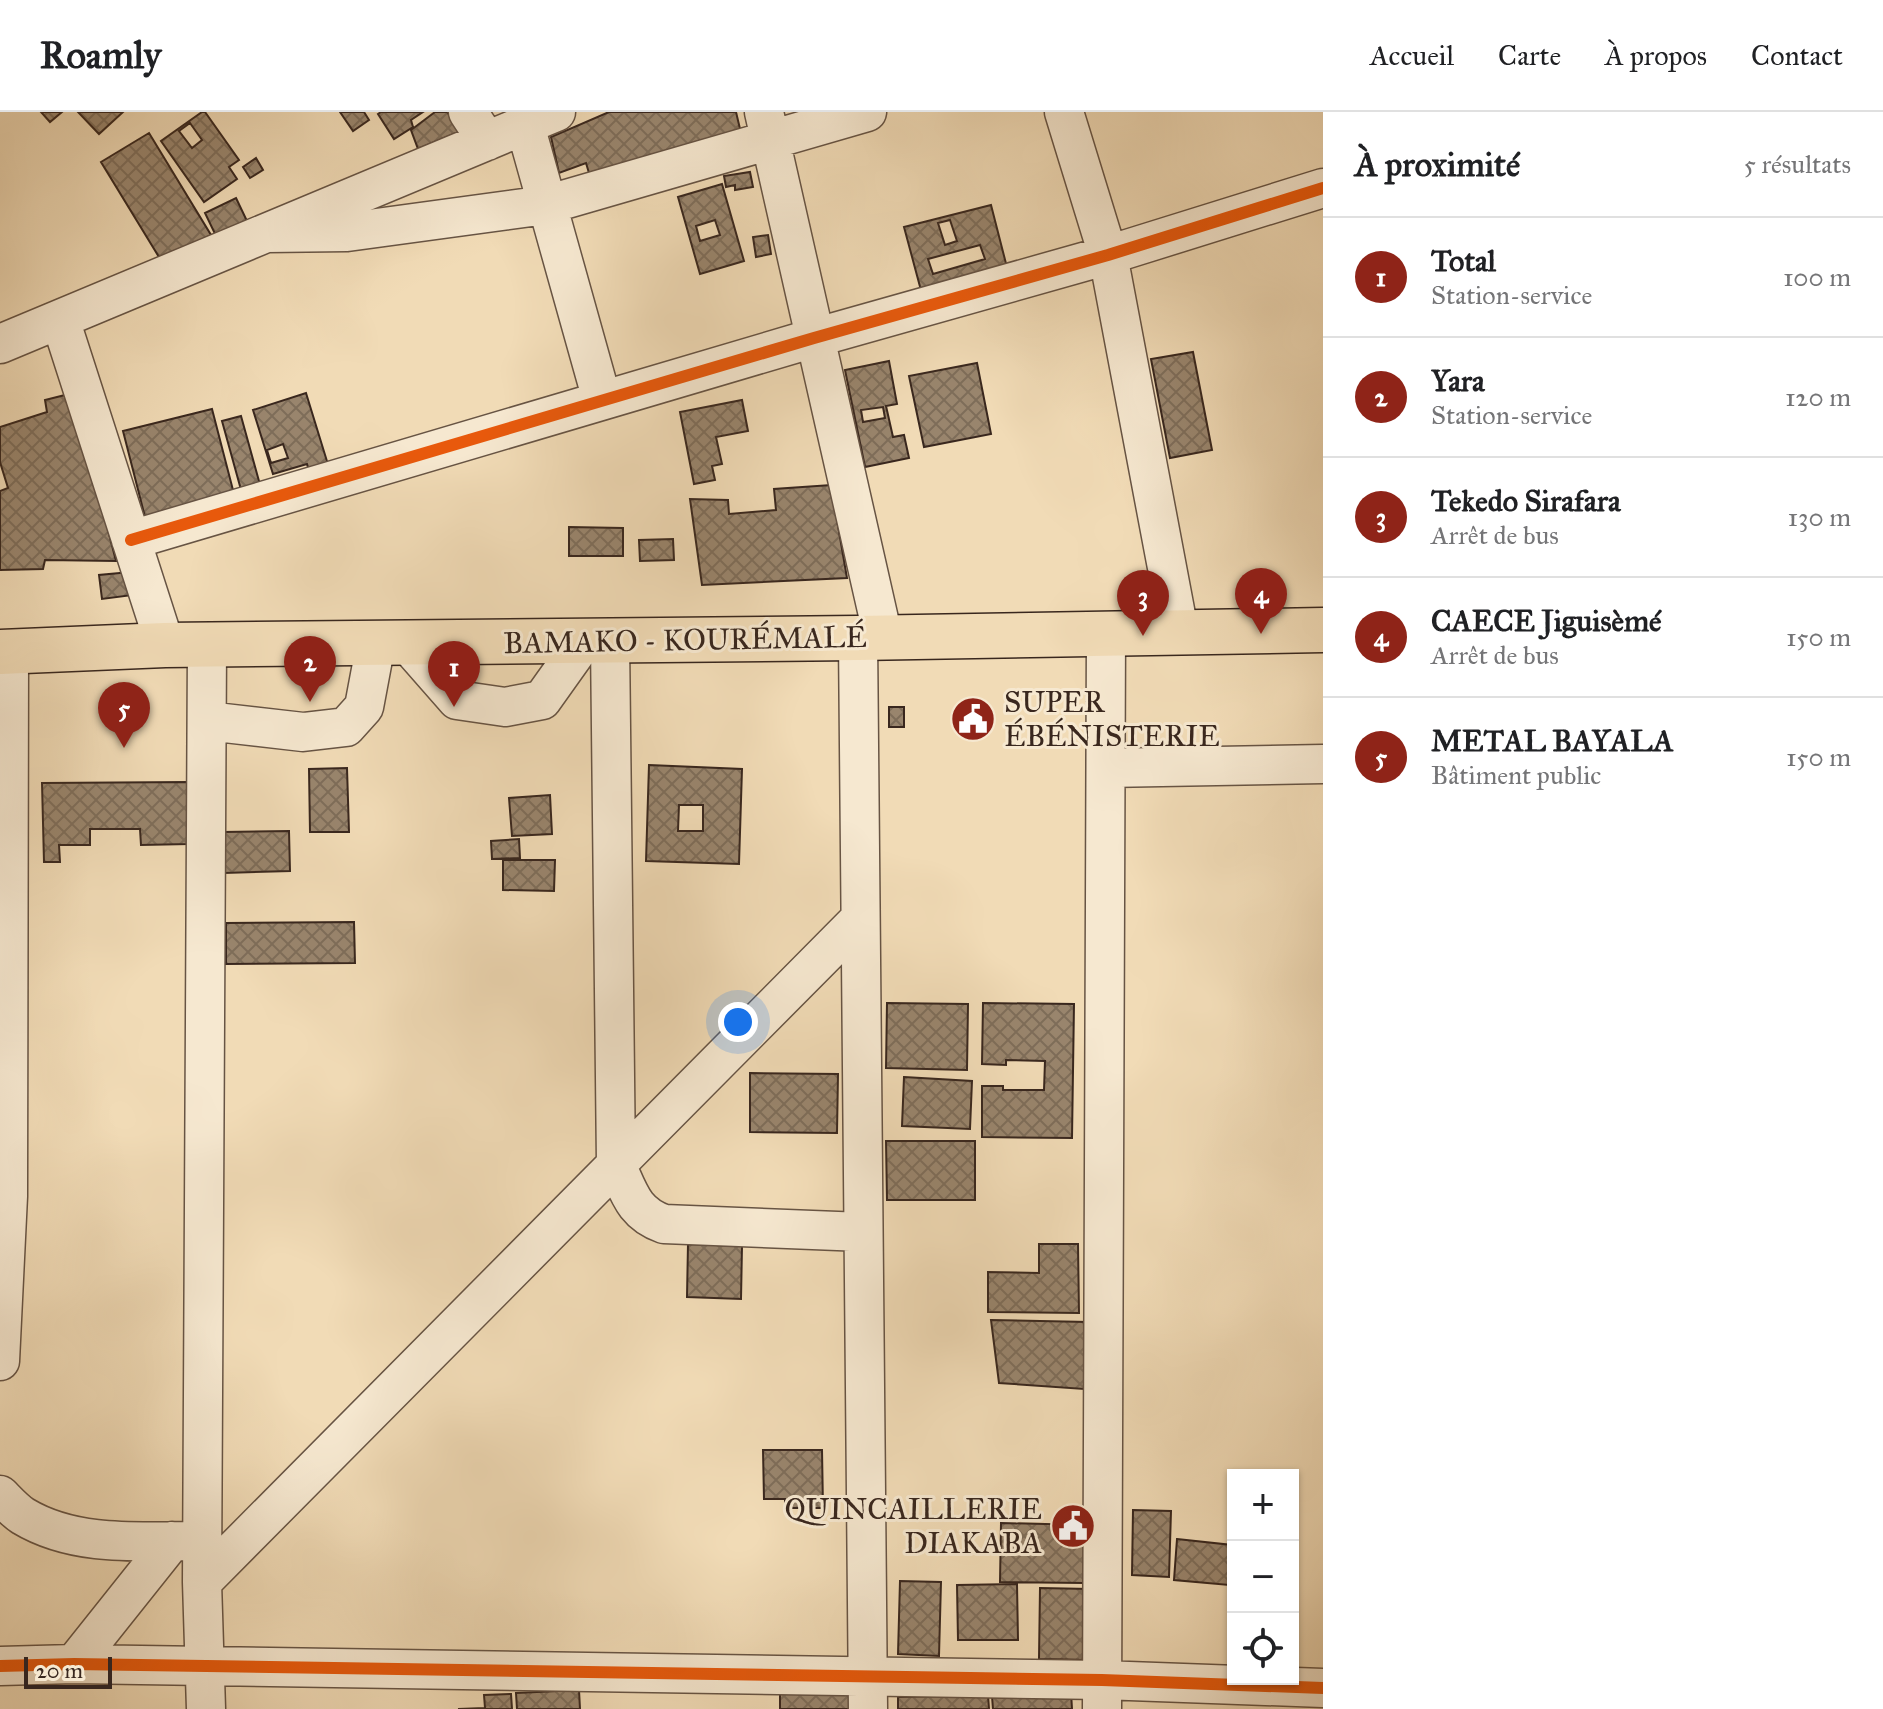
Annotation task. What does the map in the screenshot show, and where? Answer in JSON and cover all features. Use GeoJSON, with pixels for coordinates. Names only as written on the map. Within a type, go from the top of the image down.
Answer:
{"type":"FeatureCollection","features":[{"type":"Feature","properties":{"kind":"highway","name":"BAMAKO - KOURÉMALÉ"},"geometry":{"type":"LineString","coordinates":[[4,652],[186,645],[1323,630]]}},
{"type":"Feature","properties":{"kind":"street"},"geometry":{"type":"LineString","coordinates":[[267,233],[347,232],[546,205],[767,126],[867,112]]}},
{"type":"Feature","properties":{"kind":"street"},"geometry":{"type":"LineString","coordinates":[[1064,112],[1108,255],[1179,631]]}},
{"type":"Feature","properties":{"kind":"street"},"geometry":{"type":"LineString","coordinates":[[0,344],[267,233],[477,126],[541,118],[546,205],[602,400]]}},
{"type":"Feature","properties":{"kind":"street"},"geometry":{"type":"LineString","coordinates":[[767,126],[814,338],[870,638],[860,919],[868,1693]]}},
{"type":"Feature","properties":{"kind":"street"},"geometry":{"type":"LineString","coordinates":[[131,540],[814,338],[1108,255],[1323,188]]}},
{"type":"Feature","properties":{"kind":"street"},"geometry":{"type":"LineString","coordinates":[[60,319],[131,540],[186,645],[207,721],[187,1541],[202,1582],[206,1709]]}},
{"type":"Feature","properties":{"kind":"street"},"geometry":{"type":"LineString","coordinates":[[1102,1695],[1106,632]]}},
{"type":"Feature","properties":{"kind":"street"},"geometry":{"type":"LineString","coordinates":[[207,721],[303,732],[346,727],[364,707],[391,643],[457,700],[505,707],[542,700],[597,641]]}},
{"type":"Feature","properties":{"kind":"street"},"geometry":{"type":"LineString","coordinates":[[597,641],[616,1164],[637,1208],[647,1218],[664,1224],[863,1232]]}},
{"type":"Feature","properties":{"kind":"street"},"geometry":{"type":"LineString","coordinates":[[0,1361],[8,1196],[4,652]]}},
{"type":"Feature","properties":{"kind":"street"},"geometry":{"type":"LineString","coordinates":[[1106,768],[1323,764]]}},
{"type":"Feature","properties":{"kind":"street"},"geometry":{"type":"LineString","coordinates":[[202,1582],[860,919]]}},
{"type":"Feature","properties":{"kind":"street"},"geometry":{"type":"LineString","coordinates":[[0,1495],[21,1516],[94,1540],[187,1541]]}},
{"type":"Feature","properties":{"kind":"street"},"geometry":{"type":"LineString","coordinates":[[74,1664],[187,1541]]}},
{"type":"Feature","properties":{"kind":"street"},"geometry":{"type":"LineString","coordinates":[[0,1666],[206,1666],[868,1693],[1102,1695],[1323,1688]]}},
{"type":"Feature","properties":{"kind":"building"},"geometry":{"type":"Polygon","coordinates":[[[41,112],[62,112],[50,122],[41,112]]]}},
{"type":"Feature","properties":{"kind":"building"},"geometry":{"type":"Polygon","coordinates":[[[78,112],[123,112],[99,134],[78,112]]]}},
{"type":"Feature","properties":{"kind":"building"},"geometry":{"type":"Polygon","coordinates":[[[205,112],[239,160],[229,167],[237,179],[204,202],[161,141],[205,112]],[[190,123],[179,131],[192,148],[202,140],[190,123]]]}},
{"type":"Feature","properties":{"kind":"building"},"geometry":{"type":"Polygon","coordinates":[[[340,112],[364,112],[369,120],[353,131],[340,112]]]}},
{"type":"Feature","properties":{"kind":"building"},"geometry":{"type":"Polygon","coordinates":[[[423,112],[411,120],[413,127],[394,139],[378,114],[423,112]]]}},
{"type":"Feature","properties":{"kind":"building"},"geometry":{"type":"Polygon","coordinates":[[[435,112],[447,112],[461,131],[418,149],[411,130],[435,112]]]}},
{"type":"Feature","properties":{"kind":"building"},"geometry":{"type":"Polygon","coordinates":[[[609,112],[736,112],[741,133],[592,183],[586,163],[559,173],[551,137],[609,112]]]}},
{"type":"Feature","properties":{"kind":"building"},"geometry":{"type":"Polygon","coordinates":[[[149,133],[211,235],[162,262],[101,162],[149,133]]]}},
{"type":"Feature","properties":{"kind":"building"},"geometry":{"type":"Polygon","coordinates":[[[256,158],[263,170],[250,178],[243,167],[256,158]]]}},
{"type":"Feature","properties":{"kind":"building"},"geometry":{"type":"Polygon","coordinates":[[[750,172],[753,187],[735,190],[735,185],[726,187],[724,176],[750,172]]]}},
{"type":"Feature","properties":{"kind":"building"},"geometry":{"type":"Polygon","coordinates":[[[722,184],[744,261],[700,274],[678,197],[722,184]],[[715,220],[696,226],[700,241],[720,235],[715,220]]]}},
{"type":"Feature","properties":{"kind":"building"},"geometry":{"type":"Polygon","coordinates":[[[236,198],[247,221],[216,236],[205,213],[236,198]]]}},
{"type":"Feature","properties":{"kind":"building"},"geometry":{"type":"Polygon","coordinates":[[[991,205],[1012,287],[926,309],[904,227],[991,205]],[[950,220],[938,223],[945,245],[957,241],[950,220]],[[980,245],[928,259],[933,274],[985,259],[980,245]]]}},
{"type":"Feature","properties":{"kind":"building"},"geometry":{"type":"Polygon","coordinates":[[[768,235],[771,254],[756,257],[753,237],[768,235]]]}},
{"type":"Feature","properties":{"kind":"building"},"geometry":{"type":"Polygon","coordinates":[[[1193,352],[1212,450],[1170,458],[1151,359],[1193,352]]]}},
{"type":"Feature","properties":{"kind":"building"},"geometry":{"type":"Polygon","coordinates":[[[889,361],[897,404],[886,406],[893,437],[904,435],[909,458],[865,467],[845,370],[889,361]],[[883,407],[861,410],[863,422],[885,418],[883,407]]]}},
{"type":"Feature","properties":{"kind":"building"},"geometry":{"type":"Polygon","coordinates":[[[977,363],[991,434],[924,447],[909,376],[977,363]]]}},
{"type":"Feature","properties":{"kind":"building"},"geometry":{"type":"Polygon","coordinates":[[[73,393],[116,561],[45,560],[43,569],[0,570],[0,491],[8,488],[0,462],[0,427],[47,412],[45,400],[73,393]]]}},
{"type":"Feature","properties":{"kind":"building"},"geometry":{"type":"Polygon","coordinates":[[[306,393],[330,471],[311,477],[307,464],[273,474],[253,410],[306,393]],[[283,444],[267,450],[271,463],[288,458],[283,444]]]}},
{"type":"Feature","properties":{"kind":"building"},"geometry":{"type":"Polygon","coordinates":[[[742,400],[748,431],[716,437],[722,464],[712,466],[715,480],[694,484],[680,412],[742,400]]]}},
{"type":"Feature","properties":{"kind":"building"},"geometry":{"type":"Polygon","coordinates":[[[212,409],[234,494],[145,517],[123,431],[212,409]]]}},
{"type":"Feature","properties":{"kind":"building"},"geometry":{"type":"Polygon","coordinates":[[[241,416],[262,492],[243,497],[222,421],[241,416]]]}},
{"type":"Feature","properties":{"kind":"building"},"geometry":{"type":"Polygon","coordinates":[[[831,485],[847,578],[702,585],[690,499],[728,500],[729,514],[776,510],[774,489],[831,485]]]}},
{"type":"Feature","properties":{"kind":"building"},"geometry":{"type":"Polygon","coordinates":[[[569,527],[623,528],[623,556],[569,556],[569,527]]]}},
{"type":"Feature","properties":{"kind":"building"},"geometry":{"type":"Polygon","coordinates":[[[673,539],[674,560],[640,561],[639,540],[673,539]]]}},
{"type":"Feature","properties":{"kind":"building"},"geometry":{"type":"Polygon","coordinates":[[[130,572],[133,595],[102,599],[99,575],[130,572]]]}},
{"type":"Feature","properties":{"kind":"building"},"geometry":{"type":"Polygon","coordinates":[[[889,707],[904,707],[904,727],[889,727],[889,707]]]}},
{"type":"Feature","properties":{"kind":"building"},"geometry":{"type":"Polygon","coordinates":[[[649,765],[742,769],[739,864],[646,861],[649,765]],[[679,805],[678,831],[703,831],[703,805],[679,805]]]}},
{"type":"Feature","properties":{"kind":"building"},"geometry":{"type":"Polygon","coordinates":[[[347,768],[349,832],[310,832],[309,769],[347,768]]]}},
{"type":"Feature","properties":{"kind":"building"},"geometry":{"type":"Polygon","coordinates":[[[188,782],[189,844],[141,845],[140,829],[90,829],[90,845],[59,845],[60,862],[44,862],[42,783],[188,782]]]}},
{"type":"Feature","properties":{"kind":"building"},"geometry":{"type":"Polygon","coordinates":[[[550,795],[552,834],[512,836],[509,798],[550,795]]]}},
{"type":"Feature","properties":{"kind":"building"},"geometry":{"type":"Polygon","coordinates":[[[289,831],[290,871],[224,873],[223,832],[289,831]]]}},
{"type":"Feature","properties":{"kind":"building"},"geometry":{"type":"Polygon","coordinates":[[[519,839],[520,858],[492,859],[491,841],[519,839]]]}},
{"type":"Feature","properties":{"kind":"building"},"geometry":{"type":"Polygon","coordinates":[[[503,860],[555,860],[554,891],[503,890],[503,860]]]}},
{"type":"Feature","properties":{"kind":"building"},"geometry":{"type":"Polygon","coordinates":[[[354,922],[355,963],[226,964],[226,923],[354,922]]]}},
{"type":"Feature","properties":{"kind":"building"},"geometry":{"type":"Polygon","coordinates":[[[887,1003],[968,1004],[967,1070],[886,1068],[887,1003]]]}},
{"type":"Feature","properties":{"kind":"building"},"geometry":{"type":"Polygon","coordinates":[[[983,1003],[1074,1004],[1072,1138],[982,1137],[982,1086],[1003,1086],[1003,1090],[1044,1090],[1045,1061],[1006,1060],[1006,1065],[982,1064],[983,1003]]]}},
{"type":"Feature","properties":{"kind":"building"},"geometry":{"type":"Polygon","coordinates":[[[750,1073],[838,1074],[837,1133],[750,1132],[750,1073]]]}},
{"type":"Feature","properties":{"kind":"building"},"geometry":{"type":"Polygon","coordinates":[[[904,1077],[972,1081],[970,1129],[902,1126],[904,1077]]]}},
{"type":"Feature","properties":{"kind":"building"},"geometry":{"type":"Polygon","coordinates":[[[886,1141],[975,1141],[975,1200],[887,1200],[886,1141]]]}},
{"type":"Feature","properties":{"kind":"building"},"geometry":{"type":"Polygon","coordinates":[[[688,1244],[742,1246],[741,1299],[687,1297],[688,1244]]]}},
{"type":"Feature","properties":{"kind":"building"},"geometry":{"type":"Polygon","coordinates":[[[1039,1244],[1078,1244],[1079,1313],[988,1312],[988,1272],[1039,1273],[1039,1244]]]}},
{"type":"Feature","properties":{"kind":"building"},"geometry":{"type":"Polygon","coordinates":[[[991,1320],[1088,1322],[1084,1389],[999,1383],[991,1320]]]}},
{"type":"Feature","properties":{"kind":"building"},"geometry":{"type":"Polygon","coordinates":[[[763,1450],[822,1450],[823,1508],[785,1508],[785,1499],[764,1499],[763,1450]]]}},
{"type":"Feature","properties":{"kind":"building"},"geometry":{"type":"Polygon","coordinates":[[[1133,1510],[1171,1511],[1169,1577],[1132,1575],[1133,1510]]]}},
{"type":"Feature","properties":{"kind":"building"},"geometry":{"type":"Polygon","coordinates":[[[1001,1523],[1084,1525],[1084,1583],[1000,1582],[1001,1523]]]}},
{"type":"Feature","properties":{"kind":"building"},"geometry":{"type":"Polygon","coordinates":[[[1177,1539],[1227,1544],[1227,1585],[1174,1580],[1177,1539]]]}},
{"type":"Feature","properties":{"kind":"building"},"geometry":{"type":"Polygon","coordinates":[[[900,1581],[941,1582],[939,1656],[898,1654],[900,1581]]]}},
{"type":"Feature","properties":{"kind":"building"},"geometry":{"type":"Polygon","coordinates":[[[1017,1584],[1018,1640],[958,1640],[957,1585],[1017,1584]]]}},
{"type":"Feature","properties":{"kind":"building"},"geometry":{"type":"Polygon","coordinates":[[[1040,1588],[1090,1589],[1090,1660],[1039,1659],[1040,1588]]]}},
{"type":"Feature","properties":{"kind":"building"},"geometry":{"type":"Polygon","coordinates":[[[579,1690],[580,1709],[517,1709],[516,1693],[579,1690]]]}},
{"type":"Feature","properties":{"kind":"building"},"geometry":{"type":"Polygon","coordinates":[[[780,1691],[856,1692],[856,1709],[780,1709],[780,1691]]]}},
{"type":"Feature","properties":{"kind":"building"},"geometry":{"type":"Polygon","coordinates":[[[1071,1692],[1072,1709],[993,1709],[992,1696],[1071,1692]]]}},
{"type":"Feature","properties":{"kind":"building"},"geometry":{"type":"Polygon","coordinates":[[[511,1694],[512,1709],[458,1709],[485,1708],[484,1695],[511,1694]]]}},
{"type":"Feature","properties":{"kind":"building"},"geometry":{"type":"Polygon","coordinates":[[[988,1695],[989,1709],[898,1709],[898,1697],[988,1695]]]}},
{"type":"Feature","properties":{"kind":"cycle path"},"geometry":{"type":"LineString","coordinates":[[131,540],[814,338],[1108,255],[1323,188]]}},
{"type":"Feature","properties":{"kind":"cycle path"},"geometry":{"type":"LineString","coordinates":[[0,1666],[74,1664],[1102,1680],[1323,1688]]}},
{"type":"Feature","properties":{"kind":"place","name":"CAECE Jiguisèmé"},"geometry":{"type":"Point","coordinates":[1261,634]}},
{"type":"Feature","properties":{"kind":"place","name":"Tekedo Sirafara"},"geometry":{"type":"Point","coordinates":[1143,636]}},
{"type":"Feature","properties":{"kind":"place","name":"Yara"},"geometry":{"type":"Point","coordinates":[310,702]}},
{"type":"Feature","properties":{"kind":"place","name":"Total"},"geometry":{"type":"Point","coordinates":[454,707]}},
{"type":"Feature","properties":{"kind":"place","name":"SUPER ÉBÉNISTERIE"},"geometry":{"type":"Point","coordinates":[973,719]}},
{"type":"Feature","properties":{"kind":"place","name":"METAL BAYALA"},"geometry":{"type":"Point","coordinates":[124,748]}},
{"type":"Feature","properties":{"kind":"place","name":"QUINCAILLERIE DIAKABA"},"geometry":{"type":"Point","coordinates":[1073,1526]}}]}
